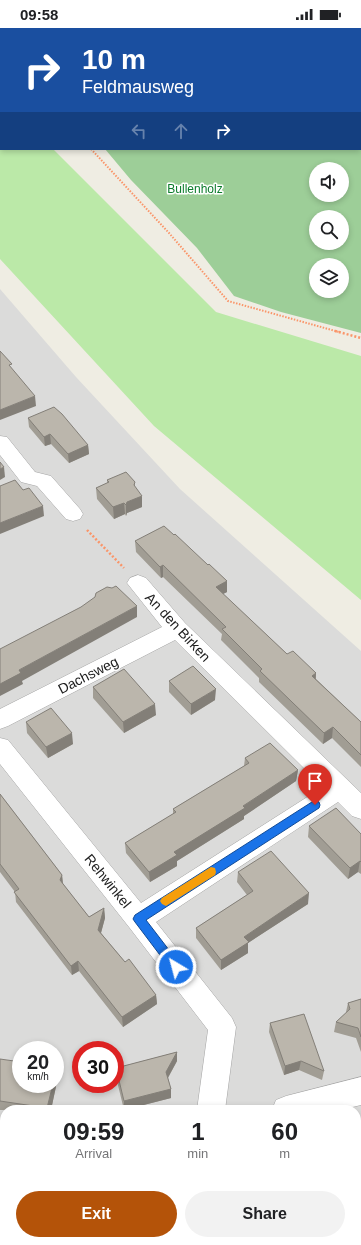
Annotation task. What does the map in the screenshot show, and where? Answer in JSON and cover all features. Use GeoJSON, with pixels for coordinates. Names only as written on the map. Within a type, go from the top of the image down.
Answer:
{"type":"FeatureCollection","features":[{"type":"Feature","properties":{"kind":"street"},"geometry":{"type":"LineString","coordinates":[[0,442],[21,480],[44,481],[73,514]]}},
{"type":"Feature","properties":{"kind":"street","name":"An den Birken"},"geometry":{"type":"LineString","coordinates":[[138,583],[177,629],[361,809]]}},
{"type":"Feature","properties":{"kind":"street","name":"Dachsweg"},"geometry":{"type":"LineString","coordinates":[[0,720],[177,629]]}},
{"type":"Feature","properties":{"kind":"street","name":"Rehwinkel"},"geometry":{"type":"LineString","coordinates":[[0,747],[138,919],[222,1028],[212,1105]]}},
{"type":"Feature","properties":{"kind":"street"},"geometry":{"type":"LineString","coordinates":[[138,919],[340,788]]}},
{"type":"Feature","properties":{"kind":"street"},"geometry":{"type":"LineString","coordinates":[[306,1105],[361,1091]]}},
{"type":"Feature","properties":{"kind":"path"},"geometry":{"type":"LineString","coordinates":[[92,150],[169,233],[228,301],[361,338]]}},
{"type":"Feature","properties":{"kind":"path","name":"An den Birken"},"geometry":{"type":"LineString","coordinates":[[73,514],[138,583]]}},
{"type":"Feature","properties":{"kind":"shaded area"},"geometry":{"type":"Polygon","coordinates":[[[0,289],[76,377],[180,489],[361,651],[361,1105],[0,1105],[0,289]]]}},
{"type":"Feature","properties":{"kind":"green space"},"geometry":{"type":"Polygon","coordinates":[[[0,150],[54,150],[216,312],[361,356],[361,600],[154,426],[0,259],[0,150]]]}},
{"type":"Feature","properties":{"kind":"green space","name":"Bullenholz"},"geometry":{"type":"Polygon","coordinates":[[[106,150],[361,150],[361,333],[281,312],[234,296],[197,248],[131,180],[106,150]]]}},
{"type":"Feature","properties":{"kind":"building"},"geometry":{"type":"Polygon","coordinates":[[[0,351],[12,364],[9,365],[35,396],[0,410],[0,351]]]}},
{"type":"Feature","properties":{"kind":"building"},"geometry":{"type":"Polygon","coordinates":[[[54,407],[62,414],[88,445],[68,454],[50,434],[44,437],[28,418],[54,407]]]}},
{"type":"Feature","properties":{"kind":"building"},"geometry":{"type":"Polygon","coordinates":[[[0,462],[4,467],[0,469],[0,462]]]}},
{"type":"Feature","properties":{"kind":"building"},"geometry":{"type":"Polygon","coordinates":[[[126,472],[135,482],[134,485],[142,496],[127,502],[126,505],[124,503],[113,507],[96,488],[109,482],[107,480],[126,472]]]}},
{"type":"Feature","properties":{"kind":"building"},"geometry":{"type":"Polygon","coordinates":[[[15,480],[23,490],[29,488],[43,506],[0,523],[0,486],[15,480]]]}},
{"type":"Feature","properties":{"kind":"building"},"geometry":{"type":"Polygon","coordinates":[[[164,526],[174,535],[175,534],[227,581],[216,587],[287,654],[293,651],[316,673],[312,676],[361,722],[361,755],[333,727],[324,733],[260,671],[262,669],[222,629],[226,627],[163,565],[160,567],[135,541],[164,526]]]}},
{"type":"Feature","properties":{"kind":"building"},"geometry":{"type":"Polygon","coordinates":[[[116,586],[137,606],[19,670],[21,673],[0,684],[0,649],[81,607],[95,597],[96,593],[107,587],[112,588],[116,586]]]}},
{"type":"Feature","properties":{"kind":"building"},"geometry":{"type":"Polygon","coordinates":[[[193,666],[216,689],[191,704],[169,681],[193,666]]]}},
{"type":"Feature","properties":{"kind":"building"},"geometry":{"type":"Polygon","coordinates":[[[124,669],[155,704],[123,722],[93,687],[124,669]]]}},
{"type":"Feature","properties":{"kind":"building"},"geometry":{"type":"Polygon","coordinates":[[[51,708],[72,733],[46,747],[26,722],[51,708]]]}},
{"type":"Feature","properties":{"kind":"building"},"geometry":{"type":"Polygon","coordinates":[[[270,743],[298,770],[243,806],[245,808],[174,852],[177,855],[149,872],[125,843],[176,812],[173,809],[249,763],[245,758],[270,743]]]}},
{"type":"Feature","properties":{"kind":"building"},"geometry":{"type":"Polygon","coordinates":[[[0,794],[62,875],[60,880],[89,917],[104,908],[98,930],[125,962],[129,959],[156,995],[122,1017],[78,961],[71,966],[14,892],[19,889],[0,864],[0,794]]]}},
{"type":"Feature","properties":{"kind":"building"},"geometry":{"type":"Polygon","coordinates":[[[336,808],[361,834],[361,862],[360,861],[350,868],[309,826],[336,808]]]}},
{"type":"Feature","properties":{"kind":"building"},"geometry":{"type":"Polygon","coordinates":[[[271,851],[309,893],[244,937],[249,942],[221,960],[196,928],[253,891],[238,872],[271,851]]]}},
{"type":"Feature","properties":{"kind":"building"},"geometry":{"type":"Polygon","coordinates":[[[361,999],[361,1037],[358,1028],[336,1022],[350,1009],[348,1003],[361,999]]]}},
{"type":"Feature","properties":{"kind":"building"},"geometry":{"type":"Polygon","coordinates":[[[304,1014],[324,1071],[301,1061],[285,1066],[270,1023],[304,1014]]]}},
{"type":"Feature","properties":{"kind":"building"},"geometry":{"type":"Polygon","coordinates":[[[177,1052],[166,1072],[171,1089],[124,1101],[122,1093],[124,1093],[124,1066],[177,1052]]]}},
{"type":"Feature","properties":{"kind":"building"},"geometry":{"type":"Polygon","coordinates":[[[0,1059],[12,1061],[12,1093],[51,1093],[48,1105],[27,1105],[0,1101],[0,1059]]]}},
{"type":"Feature","properties":{"kind":"slow traffic"},"geometry":{"type":"LineString","coordinates":[[166,901],[211,872]]}},
{"type":"Feature","properties":{"kind":"route"},"geometry":{"type":"LineString","coordinates":[[176,967],[138,919],[315,805]]}}]}
